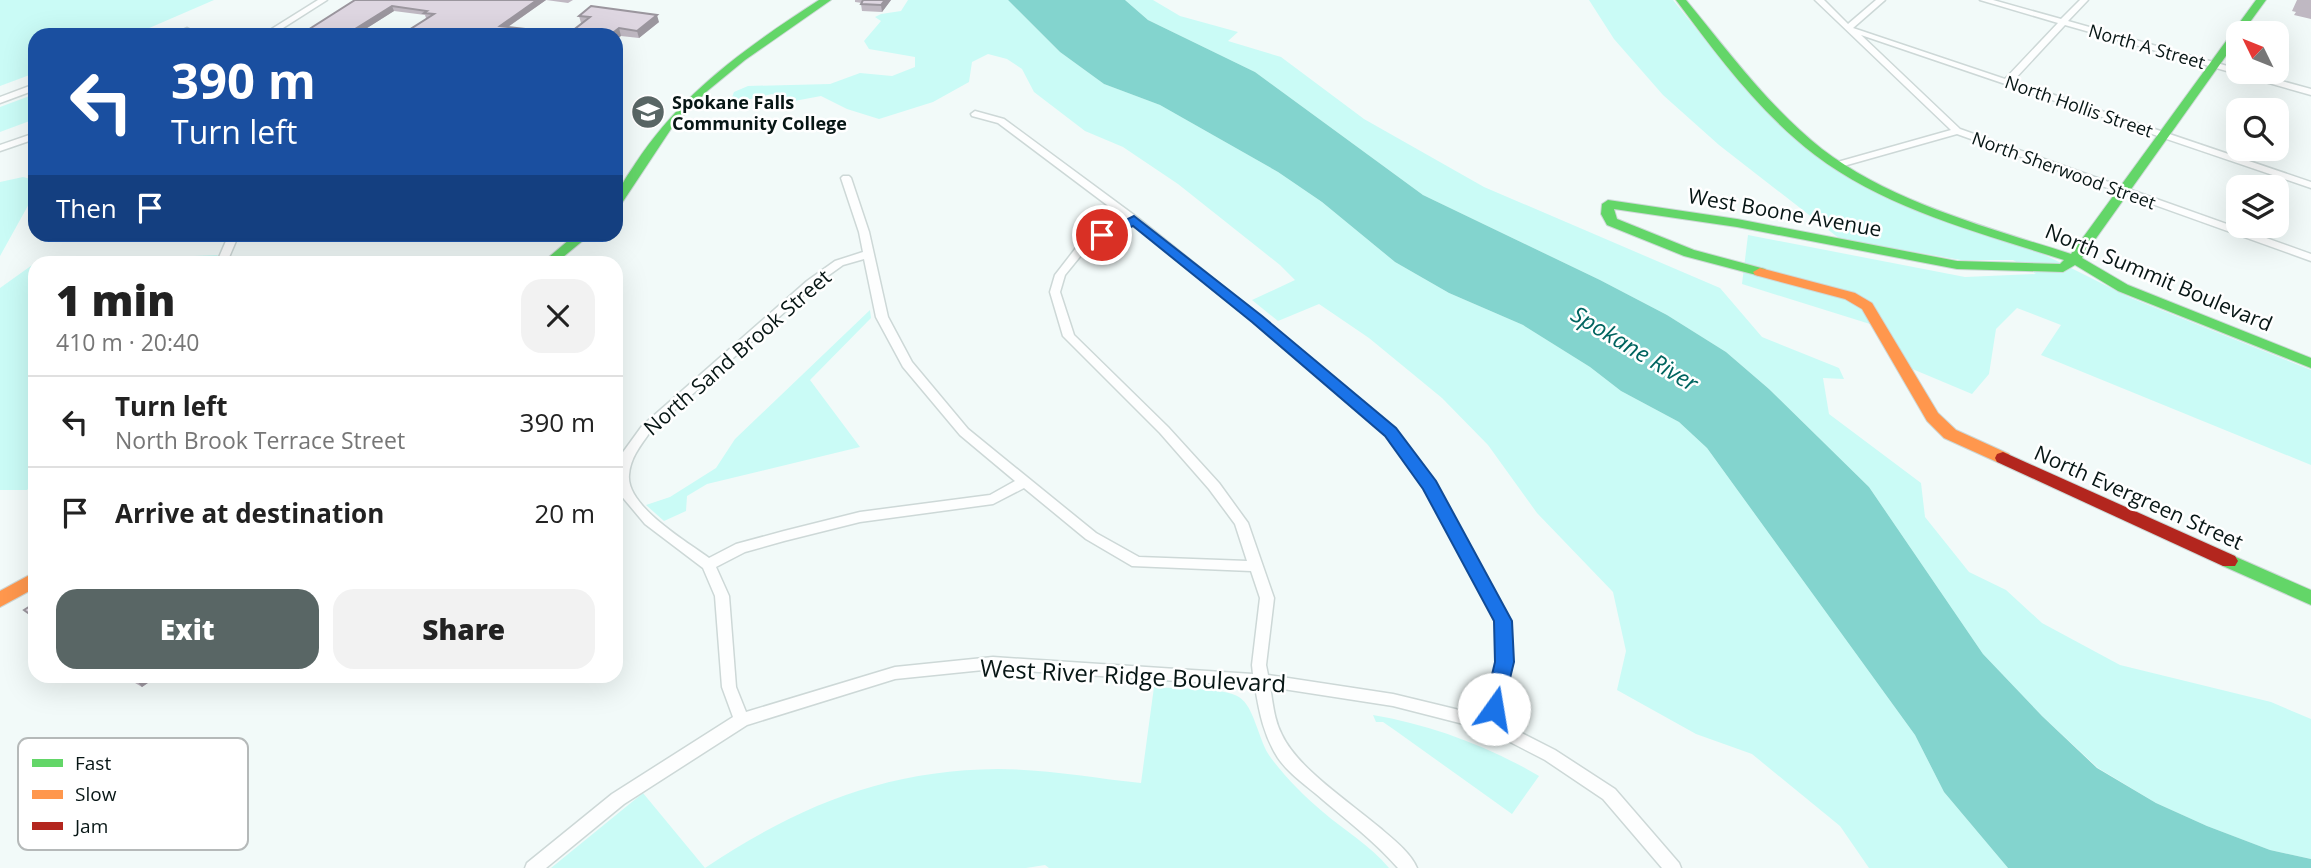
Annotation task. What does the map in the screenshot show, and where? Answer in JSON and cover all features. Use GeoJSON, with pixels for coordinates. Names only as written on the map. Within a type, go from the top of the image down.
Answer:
{"type":"FeatureCollection","features":[{"type":"Feature","properties":{"kind":"street"},"geometry":{"type":"LineString","coordinates":[[277,28],[323,0]]}},
{"type":"Feature","properties":{"kind":"street"},"geometry":{"type":"LineString","coordinates":[[623,192],[666,128],[694,96],[739,59],[826,0]]}},
{"type":"Feature","properties":{"kind":"street","name":"North Summit Boulevard"},"geometry":{"type":"LineString","coordinates":[[1681,0],[1763,100],[1800,136],[1837,165],[1895,196],[1980,229],[2074,259],[2123,288],[2311,363]]}},
{"type":"Feature","properties":{"kind":"street","name":"North Sherwood Street"},"geometry":{"type":"LineString","coordinates":[[1819,0],[1956,131],[2311,258]]}},
{"type":"Feature","properties":{"kind":"street"},"geometry":{"type":"LineString","coordinates":[[1848,28],[1881,0]]}},
{"type":"Feature","properties":{"kind":"street","name":"North A Street"},"geometry":{"type":"LineString","coordinates":[[1984,0],[2311,92]]}},
{"type":"Feature","properties":{"kind":"street"},"geometry":{"type":"LineString","coordinates":[[2007,82],[2084,0]]}},
{"type":"Feature","properties":{"kind":"street"},"geometry":{"type":"LineString","coordinates":[[2074,259],[2261,0]]}},
{"type":"Feature","properties":{"kind":"street","name":"North Hollis Street"},"geometry":{"type":"LineString","coordinates":[[1848,28],[2311,185]]}},
{"type":"Feature","properties":{"kind":"street"},"geometry":{"type":"LineString","coordinates":[[0,100],[28,90]]}},
{"type":"Feature","properties":{"kind":"street"},"geometry":{"type":"LineString","coordinates":[[975,114],[1001,121],[1134,220],[1257,319],[1390,432],[1430,486],[1503,621],[1505,662],[1490,724]]}},
{"type":"Feature","properties":{"kind":"street"},"geometry":{"type":"LineString","coordinates":[[1837,165],[1956,131]]}},
{"type":"Feature","properties":{"kind":"street"},"geometry":{"type":"LineString","coordinates":[[0,148],[28,138]]}},
{"type":"Feature","properties":{"kind":"street"},"geometry":{"type":"LineString","coordinates":[[846,178],[869,254],[882,317],[907,364],[964,432],[1091,536],[1137,562],[1256,566]]}},
{"type":"Feature","properties":{"kind":"street","name":"West Boone Avenue"},"geometry":{"type":"LineString","coordinates":[[1950,434],[1932,417],[1867,306],[1850,296],[1689,253],[1612,222],[1607,214],[1608,204],[1737,222],[1957,265],[2063,268],[2074,259]]}},
{"type":"Feature","properties":{"kind":"street"},"geometry":{"type":"LineString","coordinates":[[1134,220],[1083,246],[1060,275],[1055,292],[1069,336],[1164,430],[1214,486],[1241,523],[1267,598],[1259,665],[1267,716],[1274,736],[1285,755],[1316,786],[1385,842],[1409,868]]}},
{"type":"Feature","properties":{"kind":"street"},"geometry":{"type":"LineString","coordinates":[[557,256],[575,242]]}},
{"type":"Feature","properties":{"kind":"street","name":"North Sand Brook Street"},"geometry":{"type":"LineString","coordinates":[[623,472],[627,455],[646,429],[811,283],[839,263],[869,254]]}},
{"type":"Feature","properties":{"kind":"street","name":"North Evergreen Street"},"geometry":{"type":"LineString","coordinates":[[1950,434],[2311,598]]}},
{"type":"Feature","properties":{"kind":"street","name":"North Sand Brook Street"},"geometry":{"type":"LineString","coordinates":[[623,482],[625,493],[635,507],[709,565]]}},
{"type":"Feature","properties":{"kind":"street"},"geometry":{"type":"LineString","coordinates":[[742,720],[729,687],[722,596],[709,565],[741,548],[810,529],[884,513],[993,499],[1024,482]]}},
{"type":"Feature","properties":{"kind":"street"},"geometry":{"type":"LineString","coordinates":[[0,600],[28,583]]}},
{"type":"Feature","properties":{"kind":"street","name":"West River Ridge Boulevard"},"geometry":{"type":"LineString","coordinates":[[533,868],[618,799],[742,720],[895,674],[993,663],[1262,681],[1393,700],[1490,724],[1550,755],[1609,794],[1673,868]]}},
{"type":"Feature","properties":{"kind":"shaded area"},"geometry":{"type":"Polygon","coordinates":[[[0,0],[214,0],[149,28],[28,28],[28,76],[0,86],[0,0]]]}},
{"type":"Feature","properties":{"kind":"shaded area"},"geometry":{"type":"Polygon","coordinates":[[[908,0],[1008,0],[1060,52],[1104,84],[1160,105],[1278,172],[1322,202],[1395,262],[1449,293],[1523,325],[1590,367],[1621,391],[1679,422],[1707,448],[1915,735],[1944,792],[2008,868],[1869,868],[1840,826],[1752,754],[1696,734],[1617,690],[1626,651],[1613,592],[1537,513],[1488,445],[1442,398],[1369,338],[1319,304],[1278,321],[1252,300],[1295,280],[1280,265],[1178,184],[1123,147],[1085,131],[1034,92],[1022,69],[1007,59],[988,54],[972,62],[969,82],[933,102],[879,119],[847,109],[821,96],[789,102],[772,94],[746,100],[731,100],[734,92],[748,86],[830,84],[860,73],[892,76],[915,67],[915,57],[869,49],[864,41],[881,21],[875,17],[901,11],[908,0]]]}},
{"type":"Feature","properties":{"kind":"shaded area"},"geometry":{"type":"Polygon","coordinates":[[[1125,0],[1153,0],[1180,16],[1238,32],[1228,41],[1281,57],[1364,119],[1484,187],[1720,288],[1762,337],[1839,368],[1844,379],[1823,378],[1829,414],[1921,483],[1925,517],[1969,572],[2006,590],[2042,623],[2120,665],[2271,702],[2311,719],[2311,859],[2270,850],[2207,826],[2156,803],[2098,768],[2042,716],[1983,654],[1869,487],[1769,389],[1726,352],[1667,315],[1600,280],[1423,195],[1255,72],[1148,20],[1125,0]]]}},
{"type":"Feature","properties":{"kind":"shaded area"},"geometry":{"type":"Polygon","coordinates":[[[1589,0],[1673,0],[1744,88],[1837,171],[2041,253],[2131,298],[2311,370],[2311,465],[2041,355],[2061,325],[2017,308],[1996,329],[1989,374],[1972,394],[1910,368],[1886,329],[1742,284],[1748,235],[1965,277],[2036,274],[2013,260],[1961,260],[1840,239],[1719,145],[1663,95],[1614,39],[1589,0]]]}},
{"type":"Feature","properties":{"kind":"shaded area"},"geometry":{"type":"Polygon","coordinates":[[[28,97],[28,122],[0,132],[0,107],[28,97]]]}},
{"type":"Feature","properties":{"kind":"shaded area"},"geometry":{"type":"Polygon","coordinates":[[[28,178],[28,206],[0,256],[0,182],[28,178]]]}},
{"type":"Feature","properties":{"kind":"shaded area"},"geometry":{"type":"Polygon","coordinates":[[[28,268],[27,490],[0,490],[0,288],[28,268]]]}},
{"type":"Feature","properties":{"kind":"shaded area"},"geometry":{"type":"Polygon","coordinates":[[[870,310],[871,318],[810,380],[860,447],[707,484],[687,496],[686,511],[664,521],[646,505],[670,497],[716,468],[735,439],[870,310]]]}},
{"type":"Feature","properties":{"kind":"shaded area"},"geometry":{"type":"Polygon","coordinates":[[[1154,687],[1211,690],[1239,697],[1249,708],[1267,751],[1283,773],[1316,806],[1366,845],[1389,868],[1049,868],[1045,865],[1026,868],[705,868],[774,827],[809,810],[880,784],[918,776],[957,771],[1016,769],[1141,783],[1154,687]]]}},
{"type":"Feature","properties":{"kind":"shaded area"},"geometry":{"type":"Polygon","coordinates":[[[1373,715],[1459,738],[1500,755],[1539,776],[1512,814],[1383,722],[1376,722],[1373,715]]]}},
{"type":"Feature","properties":{"kind":"shaded area"},"geometry":{"type":"Polygon","coordinates":[[[643,793],[705,868],[551,868],[643,793]]]}},
{"type":"Feature","properties":{"kind":"water","name":"Spokane River"},"geometry":{"type":"Polygon","coordinates":[[[1008,0],[1125,0],[1148,20],[1255,72],[1423,195],[1600,280],[1667,315],[1726,352],[1769,389],[1869,487],[1983,654],[2042,716],[2097,768],[2156,803],[2207,826],[2270,850],[2311,859],[2311,868],[2008,868],[1944,792],[1915,735],[1707,448],[1679,422],[1621,391],[1590,367],[1523,325],[1449,293],[1395,262],[1322,202],[1278,172],[1160,105],[1104,84],[1060,52],[1008,0]]]}},
{"type":"Feature","properties":{"kind":"building"},"geometry":{"type":"Polygon","coordinates":[[[355,0],[537,0],[500,26],[517,28],[412,28],[434,14],[392,6],[357,28],[311,28],[355,0]]]}},
{"type":"Feature","properties":{"kind":"building"},"geometry":{"type":"Polygon","coordinates":[[[863,0],[885,0],[881,5],[861,4],[863,0]]]}},
{"type":"Feature","properties":{"kind":"building"},"geometry":{"type":"Polygon","coordinates":[[[591,6],[657,15],[637,31],[623,28],[576,28],[590,17],[579,16],[591,6]]]}},
{"type":"Feature","properties":{"kind":"traffic: fast"},"geometry":{"type":"LineString","coordinates":[[623,192],[667,127],[702,90],[741,58],[826,0]]}},
{"type":"Feature","properties":{"kind":"traffic: fast"},"geometry":{"type":"LineString","coordinates":[[1681,0],[1754,91],[1782,119],[1819,152],[1862,180],[1895,196],[1980,229],[2074,259],[2123,288],[2311,363]]}},
{"type":"Feature","properties":{"kind":"traffic: fast"},"geometry":{"type":"LineString","coordinates":[[1760,272],[1689,253],[1612,222],[1607,214],[1608,204],[1737,223],[1957,265],[2063,268],[2074,259],[2261,0]]}},
{"type":"Feature","properties":{"kind":"traffic: fast"},"geometry":{"type":"LineString","coordinates":[[557,256],[575,242]]}},
{"type":"Feature","properties":{"kind":"traffic: fast"},"geometry":{"type":"LineString","coordinates":[[2229,561],[2311,598]]}},
{"type":"Feature","properties":{"kind":"traffic: slow"},"geometry":{"type":"LineString","coordinates":[[1760,272],[1850,296],[1867,306],[1932,417],[1950,434],[2003,458]]}},
{"type":"Feature","properties":{"kind":"traffic: slow"},"geometry":{"type":"LineString","coordinates":[[0,600],[28,583]]}},
{"type":"Feature","properties":{"kind":"traffic: jam"},"geometry":{"type":"LineString","coordinates":[[2003,458],[2229,561]]}},
{"type":"Feature","properties":{"kind":"place","name":"Spokane Falls Community College"},"geometry":{"type":"Point","coordinates":[648,112]}},
{"type":"Feature","properties":{"kind":"route"},"geometry":{"type":"LineString","coordinates":[[1102,235],[1134,220],[1332,380],[1390,432],[1430,486],[1503,621],[1505,662],[1494,709]]}}]}
